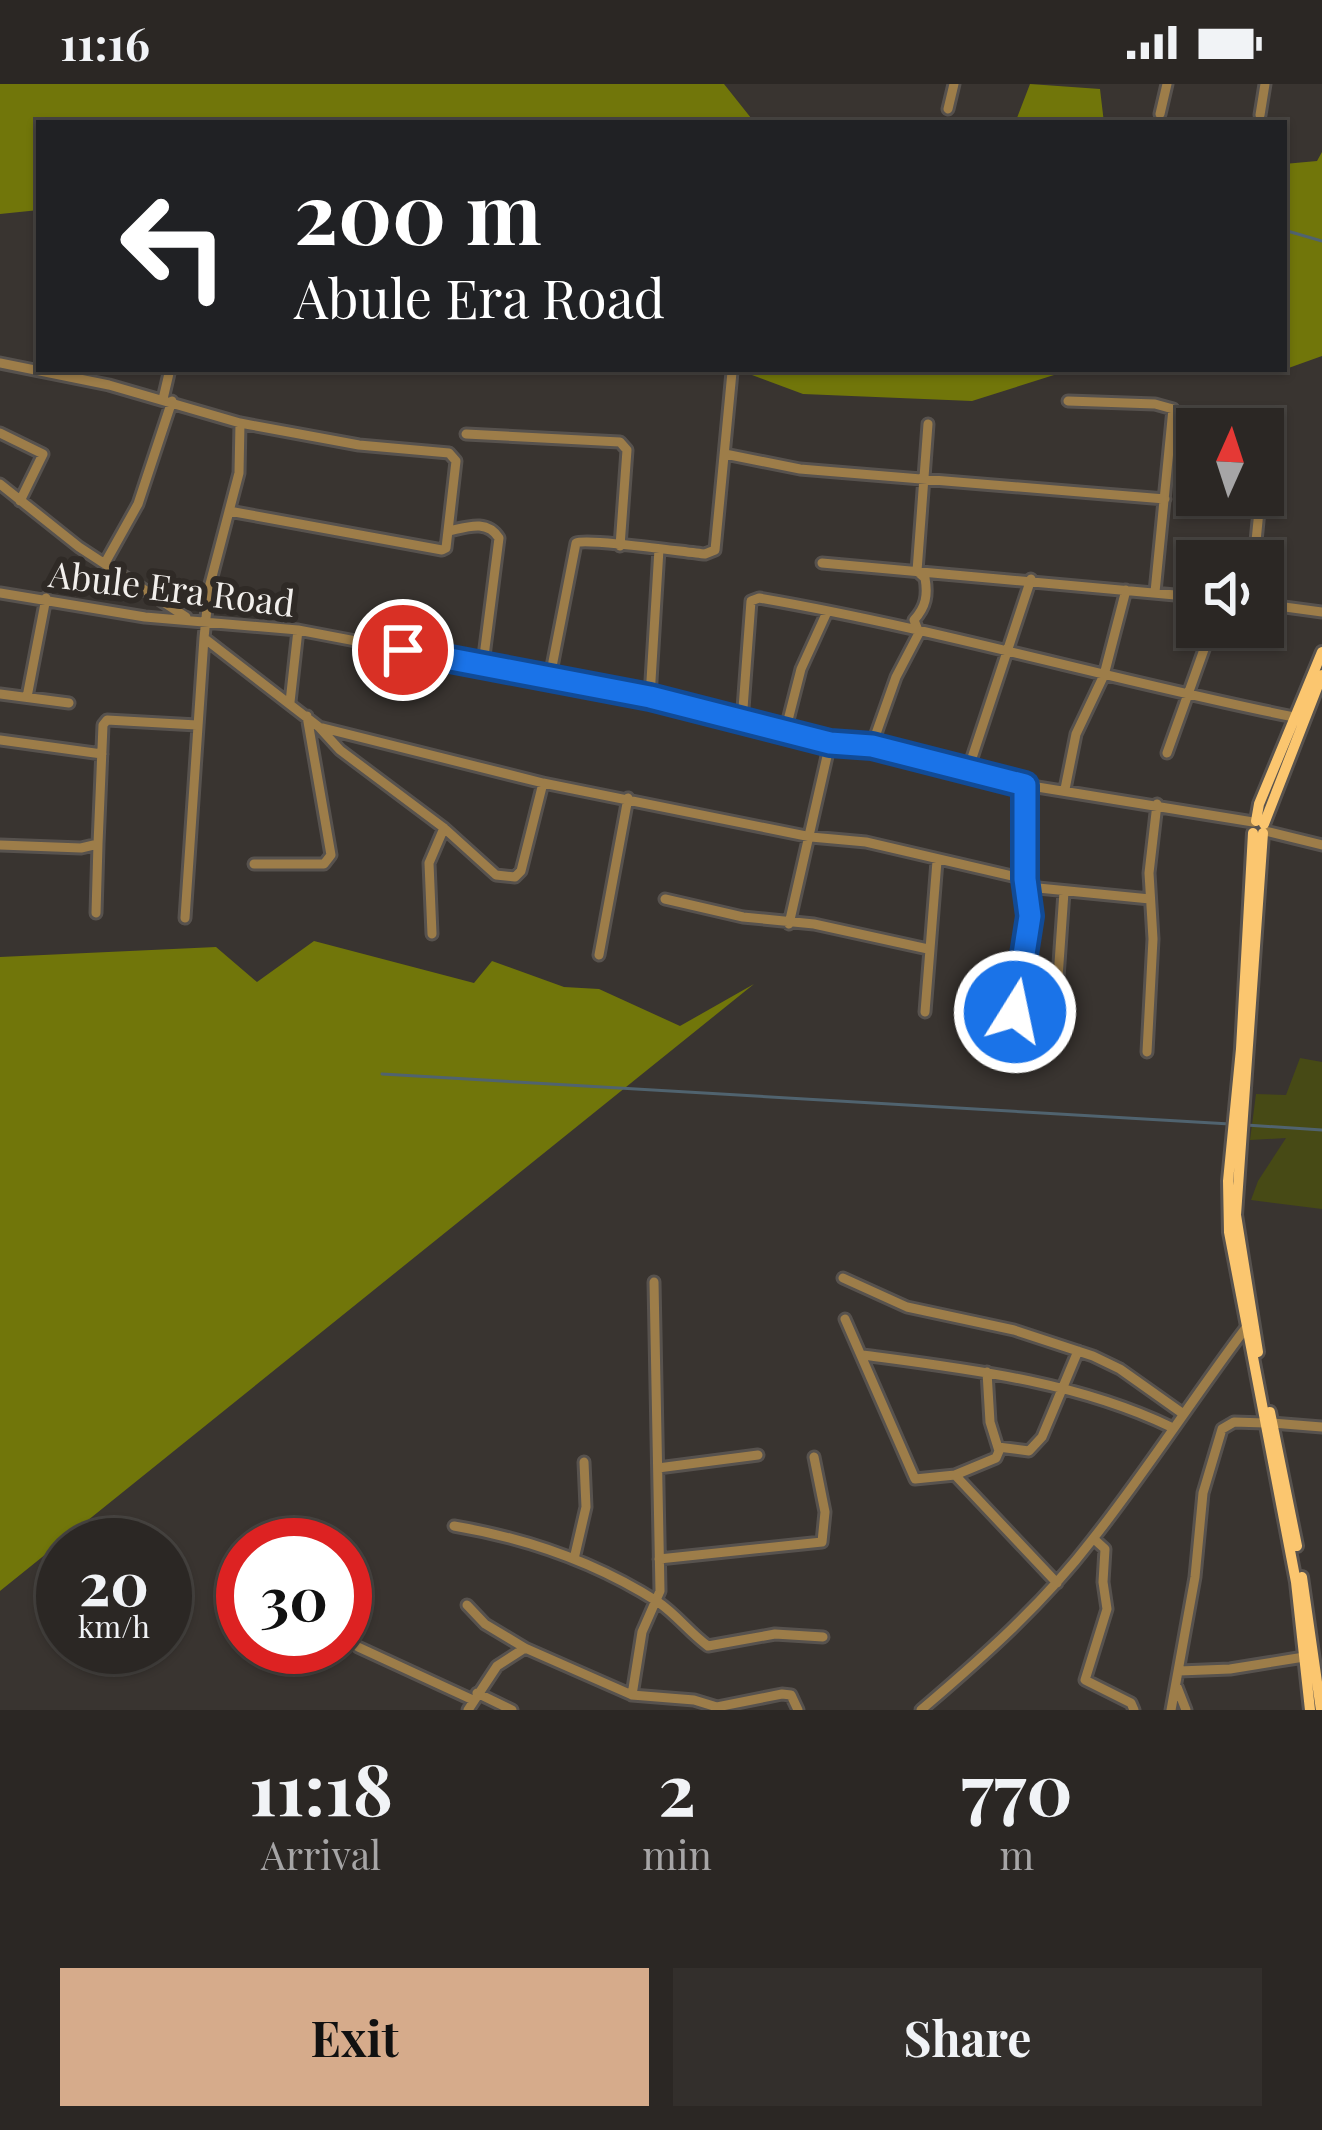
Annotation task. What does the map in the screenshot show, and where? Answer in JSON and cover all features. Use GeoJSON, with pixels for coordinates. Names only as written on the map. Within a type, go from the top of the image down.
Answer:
{"type":"FeatureCollection","features":[{"type":"Feature","properties":{"kind":"main road"},"geometry":{"type":"LineString","coordinates":[[1321,1710],[1305,1594],[1245,1329],[1229,1232],[1259,827],[1294,717],[1322,652]]}},
{"type":"Feature","properties":{"kind":"main road"},"geometry":{"type":"LineString","coordinates":[[1259,827],[1322,675]]}},
{"type":"Feature","properties":{"kind":"main road"},"geometry":{"type":"LineString","coordinates":[[1236,1139],[1238,1236],[1296,1582],[1310,1710]]}},
{"type":"Feature","properties":{"kind":"street"},"geometry":{"type":"LineString","coordinates":[[948,109],[954,84]]}},
{"type":"Feature","properties":{"kind":"street"},"geometry":{"type":"LineString","coordinates":[[1160,115],[1167,84]]}},
{"type":"Feature","properties":{"kind":"street"},"geometry":{"type":"LineString","coordinates":[[1260,115],[1265,84]]}},
{"type":"Feature","properties":{"kind":"street"},"geometry":{"type":"LineString","coordinates":[[0,363],[36,371]]}},
{"type":"Feature","properties":{"kind":"street"},"geometry":{"type":"LineString","coordinates":[[41,372],[167,400],[240,423],[358,445],[449,453],[457,461],[446,548],[229,511]]}},
{"type":"Feature","properties":{"kind":"street"},"geometry":{"type":"LineString","coordinates":[[105,563],[138,504],[167,400],[170,372]]}},
{"type":"Feature","properties":{"kind":"street"},"geometry":{"type":"LineString","coordinates":[[550,677],[576,543],[585,539],[705,554],[716,550],[732,372]]}},
{"type":"Feature","properties":{"kind":"street"},"geometry":{"type":"LineString","coordinates":[[1068,401],[1154,404],[1173,410],[1155,592]]}},
{"type":"Feature","properties":{"kind":"street"},"geometry":{"type":"LineString","coordinates":[[185,918],[209,588],[242,456],[240,423]]}},
{"type":"Feature","properties":{"kind":"street"},"geometry":{"type":"LineString","coordinates":[[917,571],[928,424]]}},
{"type":"Feature","properties":{"kind":"street"},"geometry":{"type":"LineString","coordinates":[[0,433],[43,454],[20,501]]}},
{"type":"Feature","properties":{"kind":"street"},"geometry":{"type":"LineString","coordinates":[[466,434],[620,442],[627,450],[620,546]]}},
{"type":"Feature","properties":{"kind":"street"},"geometry":{"type":"LineString","coordinates":[[725,454],[800,469],[1165,499]]}},
{"type":"Feature","properties":{"kind":"street"},"geometry":{"type":"LineString","coordinates":[[0,484],[191,620]]}},
{"type":"Feature","properties":{"kind":"street"},"geometry":{"type":"LineString","coordinates":[[449,531],[478,525],[489,527],[499,538],[483,664]]}},
{"type":"Feature","properties":{"kind":"street"},"geometry":{"type":"LineString","coordinates":[[650,697],[659,549]]}},
{"type":"Feature","properties":{"kind":"street"},"geometry":{"type":"LineString","coordinates":[[822,562],[1176,594]]}},
{"type":"Feature","properties":{"kind":"street"},"geometry":{"type":"LineString","coordinates":[[872,746],[896,677],[919,633],[914,620],[928,592],[925,578],[917,571]]}},
{"type":"Feature","properties":{"kind":"street"},"geometry":{"type":"LineString","coordinates":[[968,770],[1031,579]]}},
{"type":"Feature","properties":{"kind":"street"},"geometry":{"type":"LineString","coordinates":[[1065,789],[1076,734],[1104,675],[1126,590]]}},
{"type":"Feature","properties":{"kind":"street","name":"Abule Era Road"},"geometry":{"type":"LineString","coordinates":[[0,593],[145,616],[298,630],[483,664],[650,697],[830,743],[872,746],[1025,785],[1157,804],[1322,845]]}},
{"type":"Feature","properties":{"kind":"street"},"geometry":{"type":"LineString","coordinates":[[27,697],[46,598]]}},
{"type":"Feature","properties":{"kind":"street"},"geometry":{"type":"LineString","coordinates":[[742,722],[751,601],[759,598],[1008,648],[1190,696],[1294,717]]}},
{"type":"Feature","properties":{"kind":"street"},"geometry":{"type":"LineString","coordinates":[[1284,607],[1322,612]]}},
{"type":"Feature","properties":{"kind":"street"},"geometry":{"type":"LineString","coordinates":[[785,732],[801,668],[826,612]]}},
{"type":"Feature","properties":{"kind":"street"},"geometry":{"type":"LineString","coordinates":[[290,702],[298,630]]}},
{"type":"Feature","properties":{"kind":"street"},"geometry":{"type":"LineString","coordinates":[[204,638],[290,702],[340,750],[444,828],[496,875],[515,877],[525,860],[543,783]]}},
{"type":"Feature","properties":{"kind":"street"},"geometry":{"type":"LineString","coordinates":[[1167,754],[1205,648]]}},
{"type":"Feature","properties":{"kind":"street"},"geometry":{"type":"LineString","coordinates":[[0,694],[69,703]]}},
{"type":"Feature","properties":{"kind":"street"},"geometry":{"type":"LineString","coordinates":[[254,864],[324,864],[331,855],[307,716]]}},
{"type":"Feature","properties":{"kind":"street"},"geometry":{"type":"LineString","coordinates":[[96,913],[103,725],[107,720],[197,725]]}},
{"type":"Feature","properties":{"kind":"street"},"geometry":{"type":"LineString","coordinates":[[319,728],[543,783],[811,837],[866,842],[1064,892],[1150,899]]}},
{"type":"Feature","properties":{"kind":"street"},"geometry":{"type":"LineString","coordinates":[[0,740],[102,754]]}},
{"type":"Feature","properties":{"kind":"street"},"geometry":{"type":"LineString","coordinates":[[789,924],[830,743]]}},
{"type":"Feature","properties":{"kind":"street"},"geometry":{"type":"LineString","coordinates":[[1015,1012],[1030,916],[1025,785]]}},
{"type":"Feature","properties":{"kind":"street"},"geometry":{"type":"LineString","coordinates":[[599,956],[628,798]]}},
{"type":"Feature","properties":{"kind":"street"},"geometry":{"type":"LineString","coordinates":[[1147,1052],[1157,804]]}},
{"type":"Feature","properties":{"kind":"street"},"geometry":{"type":"LineString","coordinates":[[432,934],[429,863],[444,828]]}},
{"type":"Feature","properties":{"kind":"street"},"geometry":{"type":"LineString","coordinates":[[0,845],[81,848],[98,844]]}},
{"type":"Feature","properties":{"kind":"street"},"geometry":{"type":"LineString","coordinates":[[925,1012],[938,861]]}},
{"type":"Feature","properties":{"kind":"street"},"geometry":{"type":"LineString","coordinates":[[1056,1006],[1064,892]]}},
{"type":"Feature","properties":{"kind":"street"},"geometry":{"type":"LineString","coordinates":[[664,899],[928,949]]}},
{"type":"Feature","properties":{"kind":"street"},"geometry":{"type":"LineString","coordinates":[[843,1278],[907,1307],[1014,1330],[1078,1351],[1120,1369],[1182,1413]]}},
{"type":"Feature","properties":{"kind":"street"},"geometry":{"type":"LineString","coordinates":[[632,1695],[641,1632],[658,1602],[654,1282]]}},
{"type":"Feature","properties":{"kind":"street"},"geometry":{"type":"LineString","coordinates":[[845,1319],[911,1475],[922,1480],[955,1475],[997,1458],[989,1422],[987,1372]]}},
{"type":"Feature","properties":{"kind":"street"},"geometry":{"type":"LineString","coordinates":[[921,1710],[1057,1582],[1245,1329]]}},
{"type":"Feature","properties":{"kind":"street"},"geometry":{"type":"LineString","coordinates":[[998,1447],[1030,1450],[1042,1437],[1078,1351]]}},
{"type":"Feature","properties":{"kind":"street"},"geometry":{"type":"LineString","coordinates":[[863,1354],[987,1372],[1084,1393],[1171,1427]]}},
{"type":"Feature","properties":{"kind":"street"},"geometry":{"type":"LineString","coordinates":[[1171,1710],[1195,1577],[1203,1493],[1222,1429],[1234,1422],[1322,1427]]}},
{"type":"Feature","properties":{"kind":"street"},"geometry":{"type":"LineString","coordinates":[[658,1468],[758,1455]]}},
{"type":"Feature","properties":{"kind":"street"},"geometry":{"type":"LineString","coordinates":[[659,1559],[822,1542],[825,1512],[814,1457]]}},
{"type":"Feature","properties":{"kind":"street"},"geometry":{"type":"LineString","coordinates":[[574,1559],[586,1507],[584,1462]]}},
{"type":"Feature","properties":{"kind":"street"},"geometry":{"type":"LineString","coordinates":[[955,1475],[1057,1582]]}},
{"type":"Feature","properties":{"kind":"street"},"geometry":{"type":"LineString","coordinates":[[454,1526],[490,1532],[574,1559],[658,1602],[702,1642],[714,1647],[776,1634],[823,1637]]}},
{"type":"Feature","properties":{"kind":"street"},"geometry":{"type":"LineString","coordinates":[[1094,1538],[1105,1549],[1107,1610],[1085,1679],[1131,1703],[1134,1710]]}},
{"type":"Feature","properties":{"kind":"street"},"geometry":{"type":"LineString","coordinates":[[467,1605],[485,1624],[525,1648],[657,1705],[694,1700],[717,1707],[782,1694],[791,1696],[798,1710]]}},
{"type":"Feature","properties":{"kind":"street"},"geometry":{"type":"LineString","coordinates":[[472,1701],[497,1666],[525,1648]]}},
{"type":"Feature","properties":{"kind":"street"},"geometry":{"type":"LineString","coordinates":[[372,1654],[472,1701],[512,1710]]}},
{"type":"Feature","properties":{"kind":"street"},"geometry":{"type":"LineString","coordinates":[[1179,1671],[1230,1669],[1304,1657]]}},
{"type":"Feature","properties":{"kind":"street"},"geometry":{"type":"LineString","coordinates":[[1176,1685],[1186,1710]]}},
{"type":"Feature","properties":{"kind":"green space"},"geometry":{"type":"Polygon","coordinates":[[[1300,1058],[1322,1062],[1322,1209],[1251,1200],[1286,1138],[1250,1140],[1256,1094],[1286,1095],[1300,1058]]]}},
{"type":"Feature","properties":{"kind":"shaded area"},"geometry":{"type":"Polygon","coordinates":[[[0,84],[724,84],[753,120],[36,120],[36,210],[0,214],[0,84]]]}},
{"type":"Feature","properties":{"kind":"shaded area"},"geometry":{"type":"Polygon","coordinates":[[[1030,84],[1100,89],[1104,120],[1016,120],[1030,84]]]}},
{"type":"Feature","properties":{"kind":"shaded area"},"geometry":{"type":"Polygon","coordinates":[[[1322,152],[1322,356],[1287,369],[1287,164],[1317,161],[1322,152]]]}},
{"type":"Feature","properties":{"kind":"shaded area"},"geometry":{"type":"Polygon","coordinates":[[[744,372],[1064,372],[972,401],[803,394],[744,372]]]}},
{"type":"Feature","properties":{"kind":"shaded area"},"geometry":{"type":"Polygon","coordinates":[[[314,941],[474,983],[492,961],[564,987],[599,989],[680,1026],[754,984],[91,1518],[36,1518],[36,1562],[0,1591],[0,957],[216,947],[257,982],[314,941]]]}},
{"type":"Feature","properties":{"kind":"waterway"},"geometry":{"type":"LineString","coordinates":[[1287,231],[1322,241]]}},
{"type":"Feature","properties":{"kind":"waterway"},"geometry":{"type":"LineString","coordinates":[[382,1074],[1230,1124]]}},
{"type":"Feature","properties":{"kind":"waterway"},"geometry":{"type":"LineString","coordinates":[[1246,1125],[1322,1130]]}},
{"type":"Feature","properties":{"kind":"route"},"geometry":{"type":"LineString","coordinates":[[403,650],[650,697],[830,743],[872,746],[1025,785],[1030,916],[1015,1012]]}}]}
